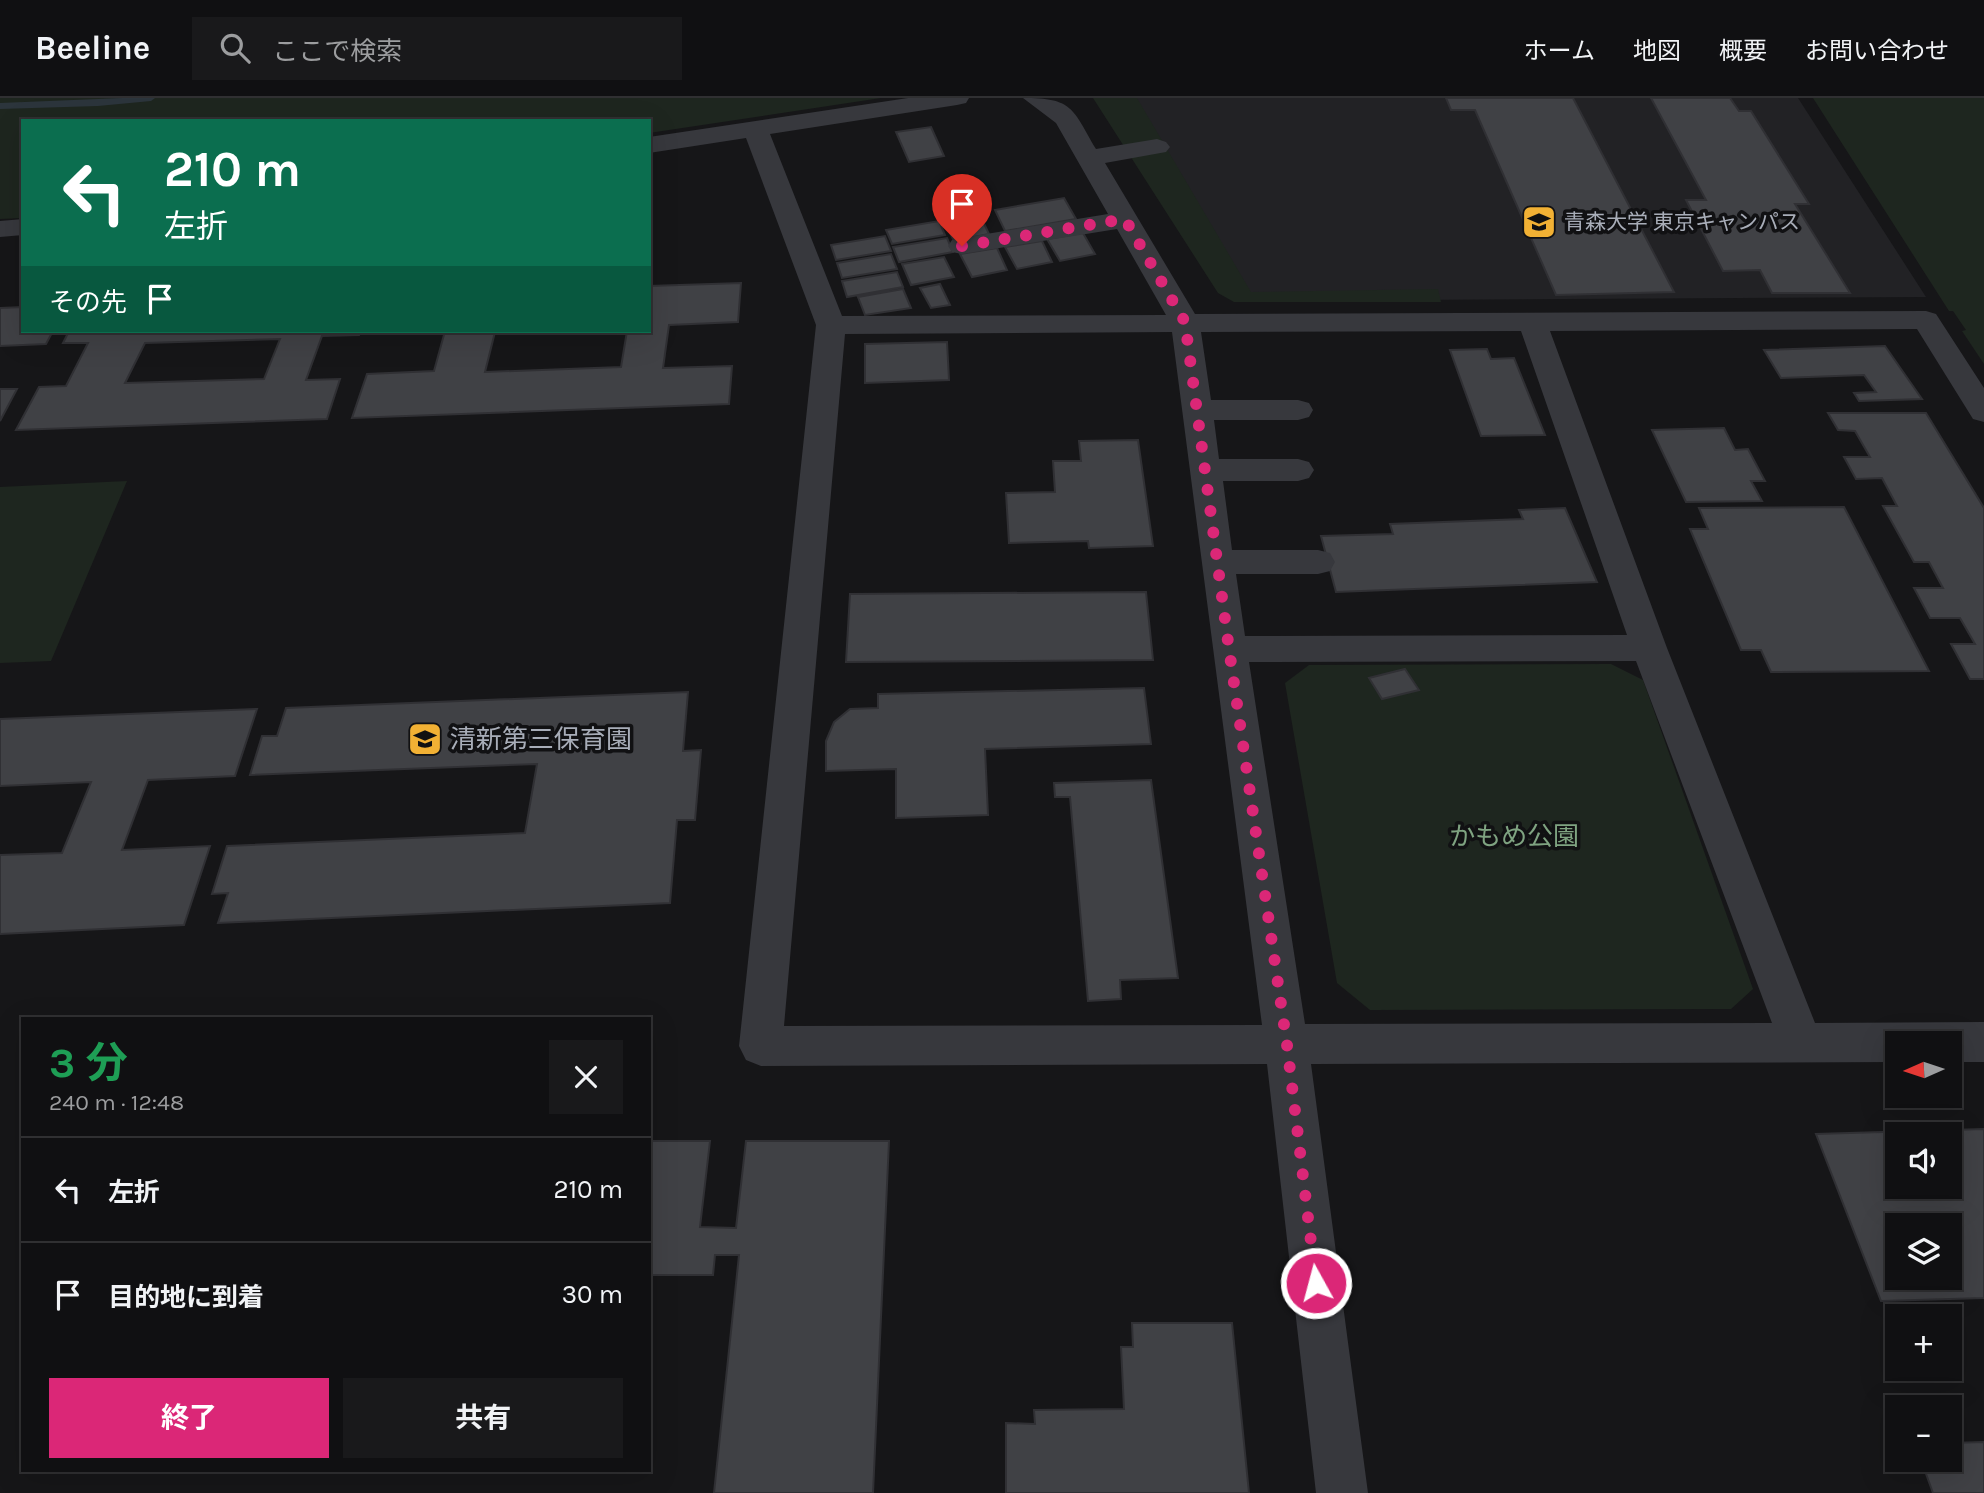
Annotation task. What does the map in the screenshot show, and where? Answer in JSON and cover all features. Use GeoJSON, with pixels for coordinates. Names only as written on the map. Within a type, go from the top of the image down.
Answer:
{"type":"FeatureCollection","features":[{"type":"Feature","properties":{"kind":"street"},"geometry":{"type":"LineString","coordinates":[[651,145],[957,98]]}},
{"type":"Feature","properties":{"kind":"street"},"geometry":{"type":"LineString","coordinates":[[1035,98],[1053,107],[1066,119],[1185,322],[1229,649],[1287,1045],[1342,1493]]}},
{"type":"Feature","properties":{"kind":"street"},"geometry":{"type":"LineString","coordinates":[[756,130],[831,325],[761,1046],[1984,1042]]}},
{"type":"Feature","properties":{"kind":"street"},"geometry":{"type":"LineString","coordinates":[[1089,158],[1157,147]]}},
{"type":"Feature","properties":{"kind":"street"},"geometry":{"type":"LineString","coordinates":[[962,246],[1125,219]]}},
{"type":"Feature","properties":{"kind":"street"},"geometry":{"type":"LineString","coordinates":[[0,229],[21,227]]}},
{"type":"Feature","properties":{"kind":"street"},"geometry":{"type":"LineString","coordinates":[[1532,320],[1649,648],[1801,1042]]}},
{"type":"Feature","properties":{"kind":"street"},"geometry":{"type":"LineString","coordinates":[[831,325],[1926,320],[1984,412]]}},
{"type":"Feature","properties":{"kind":"street"},"geometry":{"type":"LineString","coordinates":[[1197,410],[1298,410]]}},
{"type":"Feature","properties":{"kind":"street"},"geometry":{"type":"LineString","coordinates":[[1205,470],[1298,470]]}},
{"type":"Feature","properties":{"kind":"street"},"geometry":{"type":"LineString","coordinates":[[1217,562],[1318,562]]}},
{"type":"Feature","properties":{"kind":"street"},"geometry":{"type":"LineString","coordinates":[[1229,649],[1649,648]]}},
{"type":"Feature","properties":{"kind":"shaded area","name":"青森大学 東京キャンパス"},"geometry":{"type":"Polygon","coordinates":[[[1128,98],[1798,98],[1926,297],[1245,301],[1128,98]]]}},
{"type":"Feature","properties":{"kind":"green space"},"geometry":{"type":"Polygon","coordinates":[[[0,98],[881,98],[651,133],[651,119],[21,119],[21,218],[0,219],[0,98]]]}},
{"type":"Feature","properties":{"kind":"green space"},"geometry":{"type":"Polygon","coordinates":[[[1093,98],[1137,98],[1251,292],[1438,289],[1441,302],[1234,302],[1218,293],[1093,98]]]}},
{"type":"Feature","properties":{"kind":"green space"},"geometry":{"type":"Polygon","coordinates":[[[1813,98],[1984,98],[1984,364],[1962,331],[1966,330],[1953,311],[1949,311],[1813,98]]]}},
{"type":"Feature","properties":{"kind":"green space"},"geometry":{"type":"Polygon","coordinates":[[[127,481],[51,661],[0,663],[0,487],[127,481]]]}},
{"type":"Feature","properties":{"kind":"green space","name":"かもめ公園"},"geometry":{"type":"Polygon","coordinates":[[[1611,664],[1643,680],[1753,989],[1731,1009],[1370,1010],[1337,983],[1285,683],[1309,665],[1611,664]]]}},
{"type":"Feature","properties":{"kind":"building"},"geometry":{"type":"Polygon","coordinates":[[[1446,98],[1573,98],[1674,292],[1556,295],[1475,110],[1451,110],[1446,98]]]}},
{"type":"Feature","properties":{"kind":"building"},"geometry":{"type":"Polygon","coordinates":[[[1651,98],[1730,98],[1739,111],[1751,111],[1809,204],[1795,204],[1850,293],[1772,293],[1760,270],[1723,271],[1686,200],[1706,200],[1651,98]]]}},
{"type":"Feature","properties":{"kind":"building"},"geometry":{"type":"Polygon","coordinates":[[[931,127],[944,156],[909,162],[896,132],[931,127]]]}},
{"type":"Feature","properties":{"kind":"building"},"geometry":{"type":"Polygon","coordinates":[[[1064,198],[1076,219],[1005,231],[995,210],[1064,198]]]}},
{"type":"Feature","properties":{"kind":"building"},"geometry":{"type":"Polygon","coordinates":[[[979,213],[989,234],[954,241],[943,219],[979,213]]]}},
{"type":"Feature","properties":{"kind":"building"},"geometry":{"type":"Polygon","coordinates":[[[939,221],[945,235],[892,244],[886,230],[939,221]]]}},
{"type":"Feature","properties":{"kind":"building"},"geometry":{"type":"Polygon","coordinates":[[[1083,233],[1095,254],[1060,261],[1047,239],[1083,233]]]}},
{"type":"Feature","properties":{"kind":"building"},"geometry":{"type":"Polygon","coordinates":[[[885,236],[891,251],[836,260],[831,245],[885,236]]]}},
{"type":"Feature","properties":{"kind":"building"},"geometry":{"type":"Polygon","coordinates":[[[947,238],[953,252],[899,262],[893,247],[947,238]]]}},
{"type":"Feature","properties":{"kind":"building"},"geometry":{"type":"Polygon","coordinates":[[[1042,241],[1052,262],[1017,269],[1005,247],[1042,241]]]}},
{"type":"Feature","properties":{"kind":"building"},"geometry":{"type":"Polygon","coordinates":[[[997,248],[1007,270],[972,277],[960,254],[997,248]]]}},
{"type":"Feature","properties":{"kind":"building"},"geometry":{"type":"Polygon","coordinates":[[[891,254],[897,269],[842,278],[837,263],[891,254]]]}},
{"type":"Feature","properties":{"kind":"building"},"geometry":{"type":"Polygon","coordinates":[[[944,257],[954,277],[911,285],[902,264],[944,257]]]}},
{"type":"Feature","properties":{"kind":"building"},"geometry":{"type":"Polygon","coordinates":[[[897,272],[903,287],[847,297],[842,281],[897,272]]]}},
{"type":"Feature","properties":{"kind":"building"},"geometry":{"type":"Polygon","coordinates":[[[741,283],[738,322],[669,325],[663,368],[732,366],[729,404],[352,418],[367,374],[434,371],[444,333],[495,333],[485,372],[621,367],[627,333],[651,333],[651,286],[741,283]]]}},
{"type":"Feature","properties":{"kind":"building"},"geometry":{"type":"Polygon","coordinates":[[[940,284],[950,305],[931,308],[920,288],[940,284]]]}},
{"type":"Feature","properties":{"kind":"building"},"geometry":{"type":"Polygon","coordinates":[[[903,289],[911,308],[865,315],[858,297],[903,289]]]}},
{"type":"Feature","properties":{"kind":"building"},"geometry":{"type":"Polygon","coordinates":[[[21,307],[21,333],[52,333],[46,344],[0,346],[0,308],[21,307]]]}},
{"type":"Feature","properties":{"kind":"building"},"geometry":{"type":"Polygon","coordinates":[[[68,333],[360,333],[322,336],[306,380],[340,379],[327,419],[16,430],[39,387],[66,386],[88,343],[63,343],[68,333]],[[280,339],[145,343],[125,383],[264,379],[280,339]]]}},
{"type":"Feature","properties":{"kind":"building"},"geometry":{"type":"Polygon","coordinates":[[[947,342],[949,380],[865,383],[865,344],[947,342]]]}},
{"type":"Feature","properties":{"kind":"building"},"geometry":{"type":"Polygon","coordinates":[[[1885,346],[1922,399],[1859,401],[1854,393],[1876,392],[1864,375],[1781,378],[1764,350],[1885,346]]]}},
{"type":"Feature","properties":{"kind":"building"},"geometry":{"type":"Polygon","coordinates":[[[1487,349],[1491,359],[1514,358],[1545,435],[1481,436],[1450,350],[1487,349]]]}},
{"type":"Feature","properties":{"kind":"building"},"geometry":{"type":"Polygon","coordinates":[[[0,389],[17,389],[0,421],[0,389]]]}},
{"type":"Feature","properties":{"kind":"building"},"geometry":{"type":"Polygon","coordinates":[[[1828,413],[1926,413],[1984,508],[1984,679],[1970,679],[1951,644],[1975,644],[1960,618],[1930,618],[1914,588],[1943,588],[1929,562],[1914,562],[1883,506],[1897,506],[1882,478],[1856,479],[1844,457],[1870,457],[1855,431],[1838,430],[1828,413]]]}},
{"type":"Feature","properties":{"kind":"building"},"geometry":{"type":"Polygon","coordinates":[[[1724,428],[1735,450],[1748,449],[1765,481],[1751,481],[1762,501],[1686,502],[1652,430],[1724,428]]]}},
{"type":"Feature","properties":{"kind":"building"},"geometry":{"type":"Polygon","coordinates":[[[1138,440],[1153,546],[1089,548],[1088,541],[1009,543],[1006,493],[1055,492],[1053,461],[1081,461],[1079,441],[1138,440]]]}},
{"type":"Feature","properties":{"kind":"building"},"geometry":{"type":"Polygon","coordinates":[[[1844,507],[1929,671],[1771,672],[1761,650],[1741,650],[1690,529],[1708,529],[1699,508],[1844,507]]]}},
{"type":"Feature","properties":{"kind":"building"},"geometry":{"type":"Polygon","coordinates":[[[1565,508],[1597,582],[1336,592],[1321,536],[1393,534],[1390,524],[1523,519],[1519,510],[1565,508]]]}},
{"type":"Feature","properties":{"kind":"building"},"geometry":{"type":"Polygon","coordinates":[[[1146,592],[1153,660],[846,662],[850,594],[1146,592]]]}},
{"type":"Feature","properties":{"kind":"building"},"geometry":{"type":"Polygon","coordinates":[[[1405,669],[1419,690],[1382,699],[1369,678],[1405,669]]]}},
{"type":"Feature","properties":{"kind":"building"},"geometry":{"type":"Polygon","coordinates":[[[1144,688],[1151,744],[985,749],[988,815],[896,818],[896,769],[826,771],[826,741],[834,722],[850,709],[878,708],[878,694],[1144,688]]]}},
{"type":"Feature","properties":{"kind":"building"},"geometry":{"type":"Polygon","coordinates":[[[688,692],[683,751],[701,750],[695,820],[677,820],[670,903],[218,923],[228,893],[212,894],[227,846],[525,833],[537,764],[250,775],[262,736],[277,736],[286,708],[688,692]]]}},
{"type":"Feature","properties":{"kind":"building"},"geometry":{"type":"Polygon","coordinates":[[[257,709],[235,776],[148,780],[122,850],[210,846],[184,925],[0,934],[0,855],[62,853],[91,782],[0,786],[0,719],[257,709]]]}},
{"type":"Feature","properties":{"kind":"building"},"geometry":{"type":"Polygon","coordinates":[[[1151,780],[1178,978],[1120,980],[1121,999],[1088,1001],[1070,797],[1055,797],[1054,783],[1151,780]]]}},
{"type":"Feature","properties":{"kind":"building"},"geometry":{"type":"Polygon","coordinates":[[[1984,1129],[1984,1298],[1881,1301],[1816,1134],[1885,1132],[1885,1199],[1962,1199],[1962,1130],[1984,1129]]]}},
{"type":"Feature","properties":{"kind":"building"},"geometry":{"type":"Polygon","coordinates":[[[651,1141],[710,1141],[700,1227],[736,1228],[746,1141],[889,1141],[873,1493],[714,1493],[739,1255],[715,1255],[713,1275],[651,1275],[651,1141]]]}},
{"type":"Feature","properties":{"kind":"building"},"geometry":{"type":"Polygon","coordinates":[[[1132,1323],[1232,1323],[1249,1493],[1006,1493],[1006,1423],[1035,1424],[1034,1410],[1124,1409],[1121,1347],[1133,1347],[1132,1323]]]}},
{"type":"Feature","properties":{"kind":"building"},"geometry":{"type":"Polygon","coordinates":[[[1984,1442],[1984,1493],[1933,1493],[1925,1472],[1962,1472],[1962,1443],[1984,1442]]]}},
{"type":"Feature","properties":{"kind":"waterway"},"geometry":{"type":"LineString","coordinates":[[0,106],[98,103],[151,98]]}},
{"type":"Feature","properties":{"kind":"place","name":"青森大学 東京キャンパス"},"geometry":{"type":"Point","coordinates":[1539,222]}},
{"type":"Feature","properties":{"kind":"place","name":"清新第三保育園"},"geometry":{"type":"Point","coordinates":[425,739]}},
{"type":"Feature","properties":{"kind":"route"},"geometry":{"type":"LineString","coordinates":[[962,246],[1125,219],[1185,322],[1229,649],[1287,1045],[1316,1283]]}}]}
